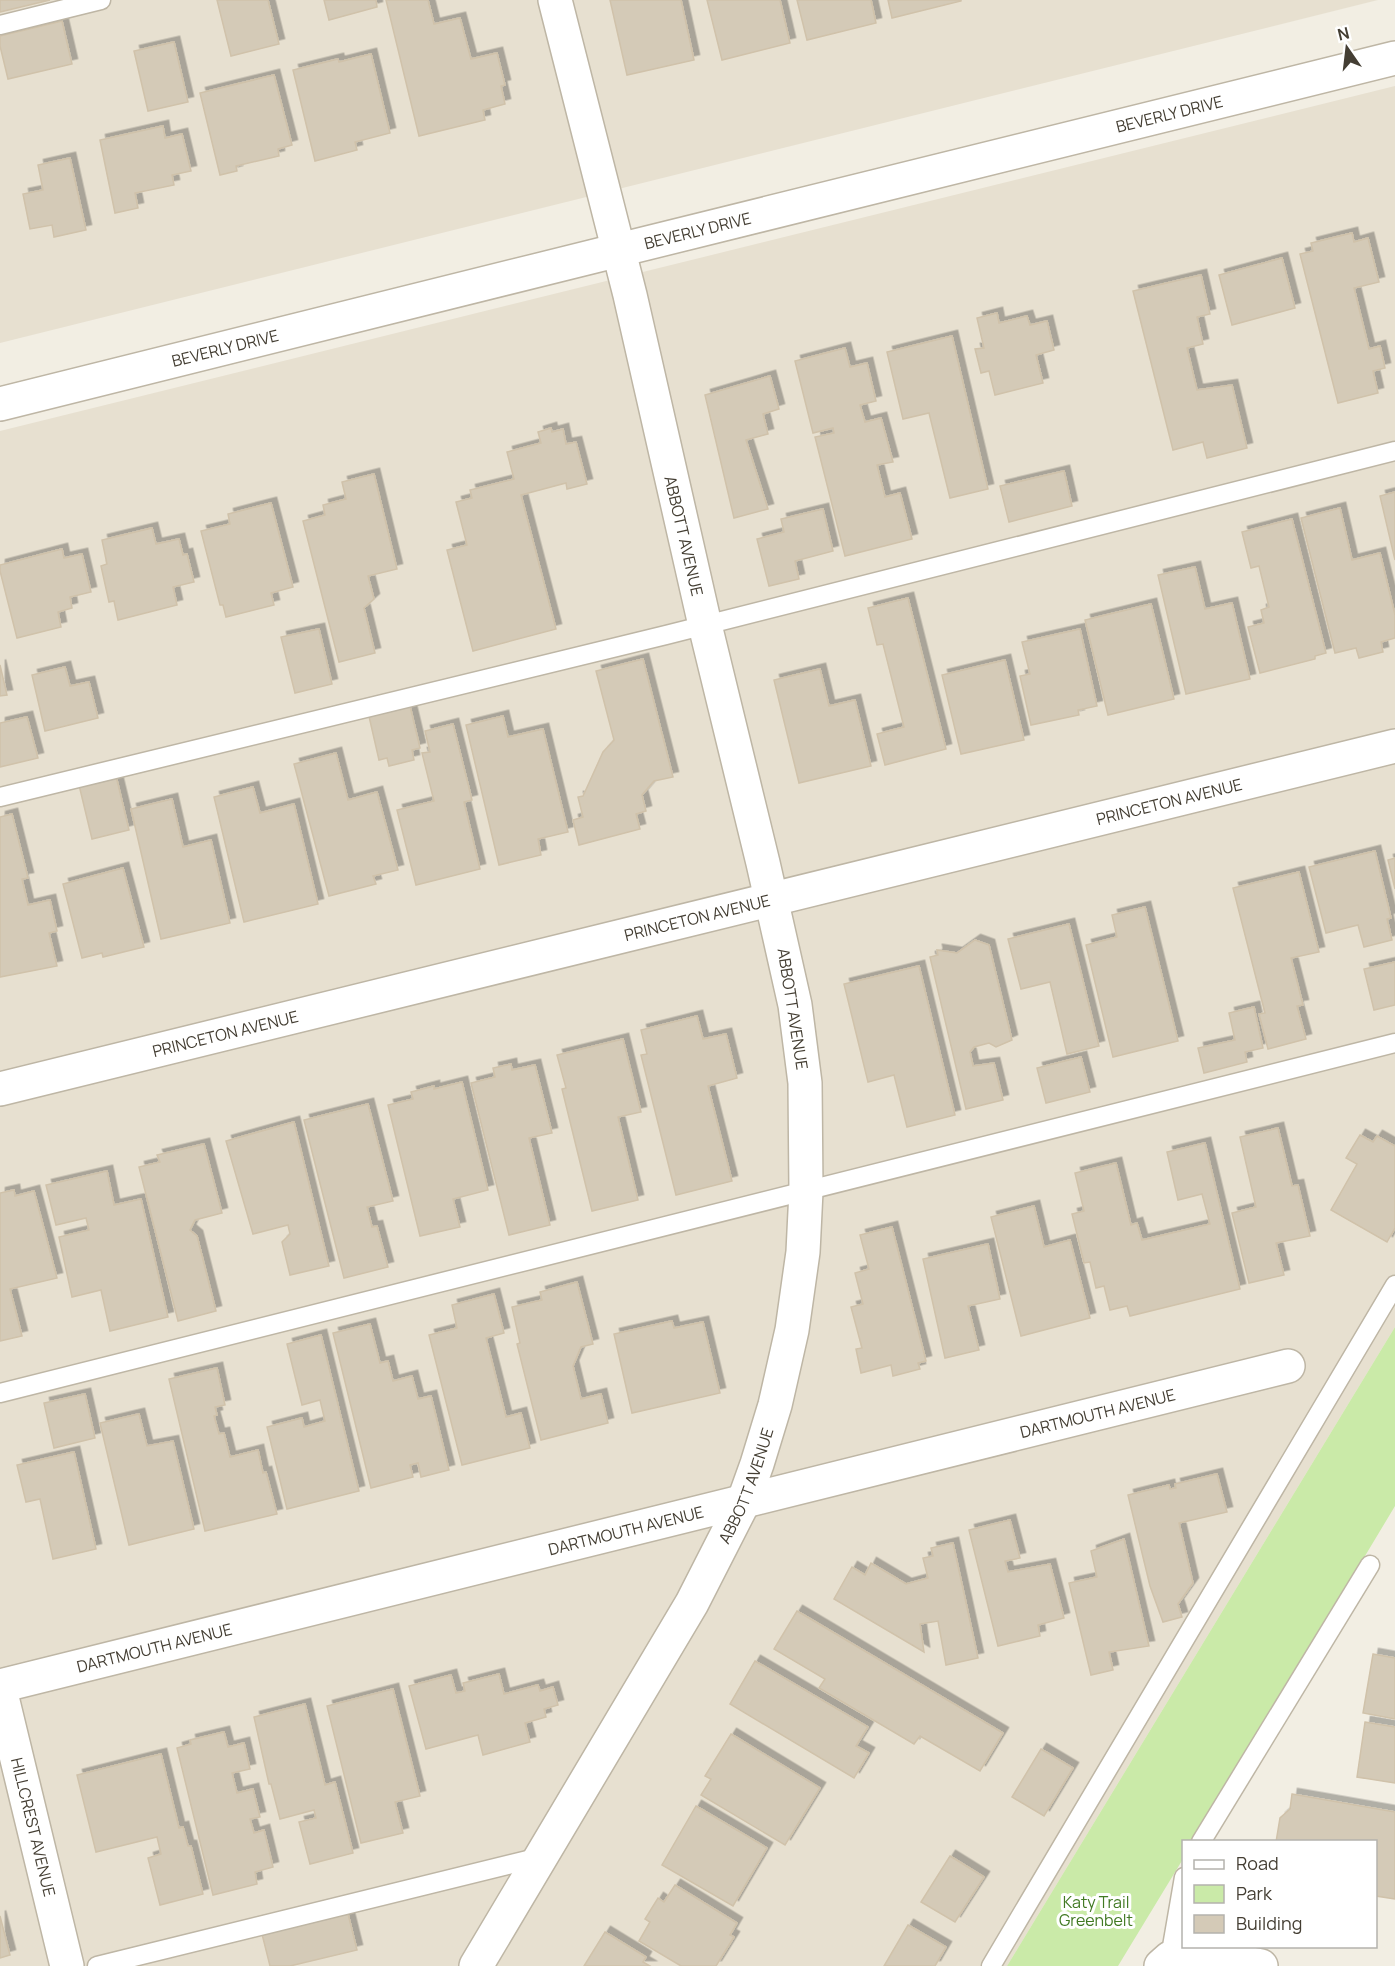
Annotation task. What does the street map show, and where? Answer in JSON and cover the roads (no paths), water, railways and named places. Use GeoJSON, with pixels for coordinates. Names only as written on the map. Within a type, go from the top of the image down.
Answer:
{"type":"FeatureCollection","features":[{"type":"Feature","properties":{"kind":"street","name":"ABBOTT AVENUE"},"geometry":{"type":"LineString","coordinates":[[476,1966],[692,1603],[743,1503],[776,1405],[792,1329],[803,1252],[806,1191],[805,1083],[795,1005],[619,250],[555,0]]}},
{"type":"Feature","properties":{"kind":"street","name":"BEVERLY DRIVE"},"geometry":{"type":"LineString","coordinates":[[0,404],[1395,58]]}},
{"type":"Feature","properties":{"kind":"street","name":"PRINCETON AVENUE"},"geometry":{"type":"LineString","coordinates":[[0,1089],[1395,746]]}},
{"type":"Feature","properties":{"kind":"street","name":"DARTMOUTH AVENUE"},"geometry":{"type":"LineString","coordinates":[[0,1688],[1288,1366]]}},
{"type":"Feature","properties":{"kind":"street","name":"HILLCREST AVENUE"},"geometry":{"type":"LineString","coordinates":[[0,1688],[67,1966]]}},
{"type":"Feature","properties":{"kind":"street"},"geometry":{"type":"LineString","coordinates":[[1165,1962],[1190,1952],[1262,1966]]}},
{"type":"Feature","properties":{"kind":"lane"},"geometry":{"type":"LineString","coordinates":[[0,25],[100,0]]}},
{"type":"Feature","properties":{"kind":"lane"},"geometry":{"type":"LineString","coordinates":[[0,796],[705,625],[1395,451]]}},
{"type":"Feature","properties":{"kind":"lane"},"geometry":{"type":"LineString","coordinates":[[0,1393],[1395,1043]]}},
{"type":"Feature","properties":{"kind":"lane"},"geometry":{"type":"LineString","coordinates":[[991,1966],[1395,1285]]}},
{"type":"Feature","properties":{"kind":"lane"},"geometry":{"type":"LineString","coordinates":[[1202,1840],[1370,1564]]}},
{"type":"Feature","properties":{"kind":"lane"},"geometry":{"type":"LineString","coordinates":[[97,1966],[540,1857]]}},
{"type":"Feature","properties":{"kind":"lane"},"geometry":{"type":"LineString","coordinates":[[1165,1962],[1182,1886]]}},
{"type":"Feature","properties":{"kind":"park label","name":"Katy Trail Greenbelt"},"geometry":{"type":"Point","coordinates":[1096,1911]}}]}
